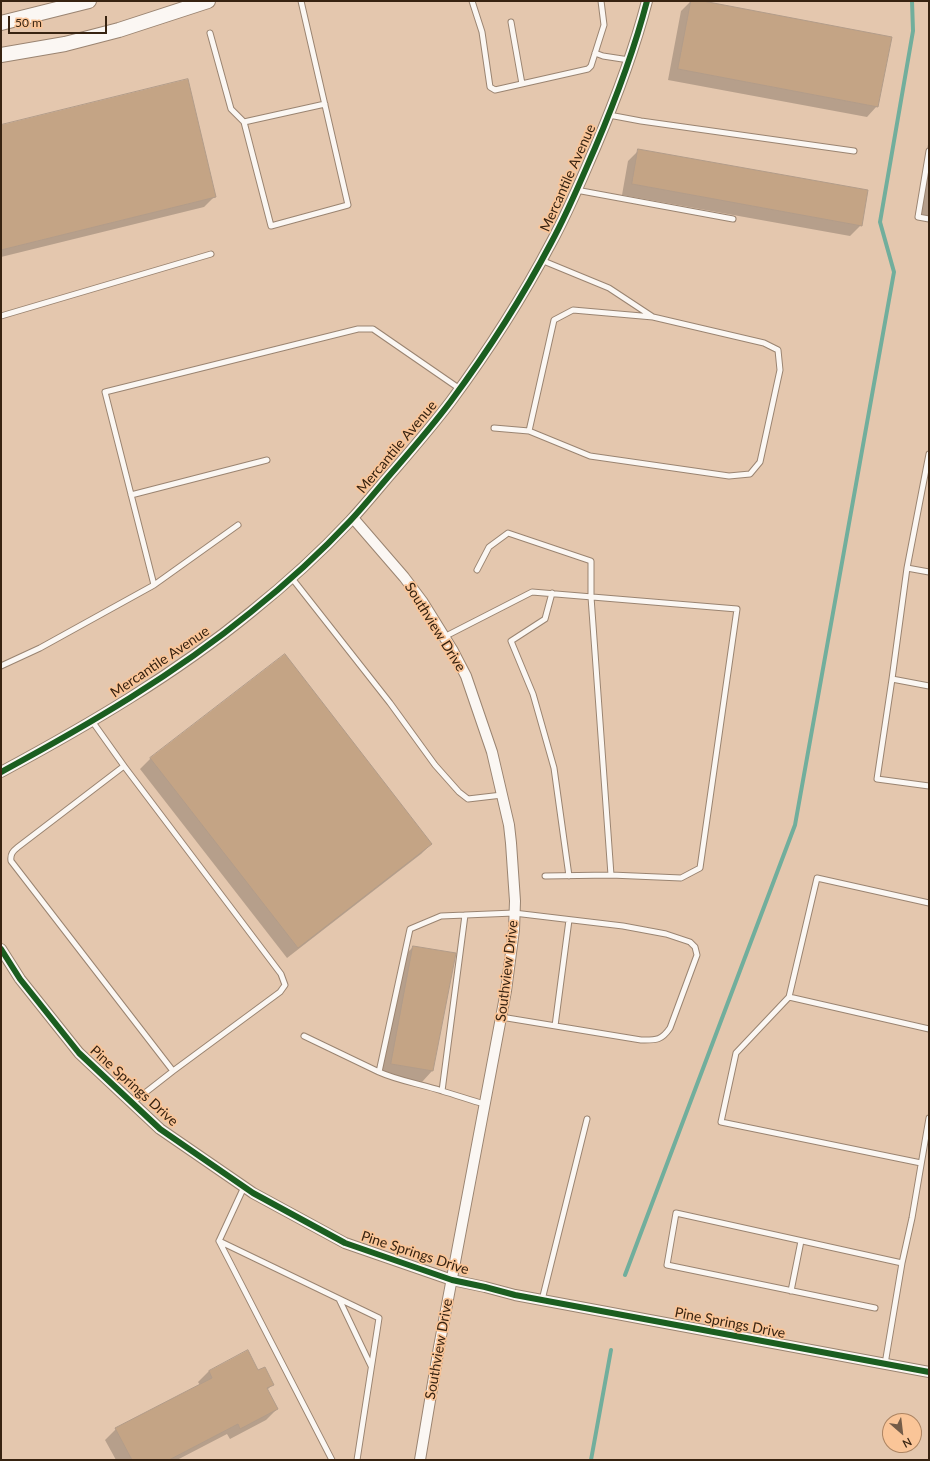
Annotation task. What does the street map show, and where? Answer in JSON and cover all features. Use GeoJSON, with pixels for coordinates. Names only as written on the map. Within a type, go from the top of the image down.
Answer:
{"type":"FeatureCollection","features":[{"type":"Feature","properties":{"kind":"main road"},"geometry":{"type":"LineString","coordinates":[[1,23],[89,1]]}},
{"type":"Feature","properties":{"kind":"main road"},"geometry":{"type":"LineString","coordinates":[[1,55],[65,44],[119,30],[208,1]]}},
{"type":"Feature","properties":{"kind":"street","name":"Mercantile Avenue"},"geometry":{"type":"LineString","coordinates":[[1,772],[92,721],[165,675],[200,651],[251,612],[310,561],[353,518],[408,454],[460,389],[506,320],[552,242],[609,115],[629,60],[646,1]]}},
{"type":"Feature","properties":{"kind":"street","name":"Southview Drive"},"geometry":{"type":"LineString","coordinates":[[353,518],[404,577],[422,601],[466,676],[478,707],[492,752],[503,794],[511,843],[515,901],[514,930],[501,1017],[439,1346],[420,1460]]}},
{"type":"Feature","properties":{"kind":"street","name":"Pine Springs Drive"},"geometry":{"type":"LineString","coordinates":[[1,949],[20,979],[79,1053],[160,1129],[244,1187],[345,1243],[452,1280],[515,1295],[929,1372]]}},
{"type":"Feature","properties":{"kind":"lane"},"geometry":{"type":"LineString","coordinates":[[210,33],[231,109],[244,122],[271,226],[348,205],[301,1]]}},
{"type":"Feature","properties":{"kind":"lane"},"geometry":{"type":"LineString","coordinates":[[472,1],[482,32],[490,87],[495,90],[588,70],[591,66],[604,25],[600,1]]}},
{"type":"Feature","properties":{"kind":"lane"},"geometry":{"type":"LineString","coordinates":[[511,22],[522,84]]}},
{"type":"Feature","properties":{"kind":"lane"},"geometry":{"type":"LineString","coordinates":[[595,53],[603,56],[629,60]]}},
{"type":"Feature","properties":{"kind":"lane"},"geometry":{"type":"LineString","coordinates":[[244,122],[325,104]]}},
{"type":"Feature","properties":{"kind":"lane"},"geometry":{"type":"LineString","coordinates":[[609,115],[854,151]]}},
{"type":"Feature","properties":{"kind":"lane"},"geometry":{"type":"LineString","coordinates":[[929,151],[918,217],[929,219]]}},
{"type":"Feature","properties":{"kind":"lane"},"geometry":{"type":"LineString","coordinates":[[576,190],[733,219]]}},
{"type":"Feature","properties":{"kind":"lane"},"geometry":{"type":"LineString","coordinates":[[1,316],[211,254]]}},
{"type":"Feature","properties":{"kind":"lane"},"geometry":{"type":"LineString","coordinates":[[541,260],[609,288],[653,317]]}},
{"type":"Feature","properties":{"kind":"lane"},"geometry":{"type":"LineString","coordinates":[[494,428],[529,432],[590,456],[729,476],[750,474],[760,462],[780,370],[778,350],[764,343],[653,317],[574,310],[554,320],[529,432]]}},
{"type":"Feature","properties":{"kind":"lane"},"geometry":{"type":"LineString","coordinates":[[154,584],[105,392],[358,329],[373,329],[460,389]]}},
{"type":"Feature","properties":{"kind":"lane"},"geometry":{"type":"LineString","coordinates":[[929,454],[907,568],[877,779],[929,786]]}},
{"type":"Feature","properties":{"kind":"lane"},"geometry":{"type":"LineString","coordinates":[[131,494],[267,460]]}},
{"type":"Feature","properties":{"kind":"lane"},"geometry":{"type":"LineString","coordinates":[[1,666],[40,648],[154,584],[238,525]]}},
{"type":"Feature","properties":{"kind":"lane"},"geometry":{"type":"LineString","coordinates":[[477,570],[489,547],[508,533],[592,562],[591,597],[611,875]]}},
{"type":"Feature","properties":{"kind":"lane"},"geometry":{"type":"LineString","coordinates":[[907,568],[929,572]]}},
{"type":"Feature","properties":{"kind":"lane"},"geometry":{"type":"LineString","coordinates":[[291,577],[390,703],[434,765],[459,792],[468,799],[503,794]]}},
{"type":"Feature","properties":{"kind":"lane"},"geometry":{"type":"LineString","coordinates":[[444,637],[532,592],[737,609],[700,868],[681,878],[611,875],[545,876]]}},
{"type":"Feature","properties":{"kind":"lane"},"geometry":{"type":"LineString","coordinates":[[552,594],[546,619],[511,641],[533,694],[554,768],[569,876]]}},
{"type":"Feature","properties":{"kind":"lane"},"geometry":{"type":"LineString","coordinates":[[892,679],[929,686]]}},
{"type":"Feature","properties":{"kind":"lane"},"geometry":{"type":"LineString","coordinates":[[92,721],[280,974],[285,985],[280,992],[173,1071],[132,1104]]}},
{"type":"Feature","properties":{"kind":"lane"},"geometry":{"type":"LineString","coordinates":[[124,766],[18,847],[10,856],[11,861],[173,1071]]}},
{"type":"Feature","properties":{"kind":"lane"},"geometry":{"type":"LineString","coordinates":[[921,1163],[721,1122],[736,1053],[789,997],[817,878],[929,903]]}},
{"type":"Feature","properties":{"kind":"lane"},"geometry":{"type":"LineString","coordinates":[[379,1072],[410,929],[441,916],[514,913],[666,934],[690,942],[695,947],[697,955],[670,1028],[660,1039],[641,1040],[501,1017]]}},
{"type":"Feature","properties":{"kind":"lane"},"geometry":{"type":"LineString","coordinates":[[442,1091],[465,915]]}},
{"type":"Feature","properties":{"kind":"lane"},"geometry":{"type":"LineString","coordinates":[[555,1026],[569,920]]}},
{"type":"Feature","properties":{"kind":"lane"},"geometry":{"type":"LineString","coordinates":[[789,997],[929,1029]]}},
{"type":"Feature","properties":{"kind":"lane"},"geometry":{"type":"LineString","coordinates":[[304,1036],[392,1078],[484,1104]]}},
{"type":"Feature","properties":{"kind":"lane"},"geometry":{"type":"LineString","coordinates":[[885,1364],[929,1118]]}},
{"type":"Feature","properties":{"kind":"lane"},"geometry":{"type":"LineString","coordinates":[[542,1300],[587,1119]]}},
{"type":"Feature","properties":{"kind":"lane"},"geometry":{"type":"LineString","coordinates":[[219,1241],[244,1187]]}},
{"type":"Feature","properties":{"kind":"lane"},"geometry":{"type":"LineString","coordinates":[[875,1308],[667,1265],[676,1213],[902,1263]]}},
{"type":"Feature","properties":{"kind":"lane"},"geometry":{"type":"LineString","coordinates":[[219,1241],[379,1318],[357,1460]]}},
{"type":"Feature","properties":{"kind":"lane"},"geometry":{"type":"LineString","coordinates":[[219,1241],[332,1460]]}},
{"type":"Feature","properties":{"kind":"lane"},"geometry":{"type":"LineString","coordinates":[[791,1291],[801,1241]]}},
{"type":"Feature","properties":{"kind":"lane"},"geometry":{"type":"LineString","coordinates":[[340,1299],[372,1366]]}},
{"type":"Feature","properties":{"kind":"building"},"geometry":{"type":"Polygon","coordinates":[[[691,1],[703,1],[892,37],[878,107],[678,69],[691,1]]]}},
{"type":"Feature","properties":{"kind":"building"},"geometry":{"type":"Polygon","coordinates":[[[188,79],[216,197],[1,250],[1,125],[188,79]]]}},
{"type":"Feature","properties":{"kind":"building"},"geometry":{"type":"Polygon","coordinates":[[[638,149],[868,190],[862,226],[632,184],[638,149]]]}},
{"type":"Feature","properties":{"kind":"building"},"geometry":{"type":"Polygon","coordinates":[[[285,654],[432,844],[298,948],[150,758],[285,654]]]}},
{"type":"Feature","properties":{"kind":"building"},"geometry":{"type":"Polygon","coordinates":[[[413,946],[456,953],[433,1071],[391,1064],[413,946]]]}},
{"type":"Feature","properties":{"kind":"building"},"geometry":{"type":"Polygon","coordinates":[[[248,1350],[258,1370],[265,1367],[274,1385],[267,1388],[278,1409],[240,1429],[238,1424],[169,1460],[132,1460],[115,1428],[212,1378],[209,1371],[248,1350]]]}},
{"type":"Feature","properties":{"kind":"waterway"},"geometry":{"type":"LineString","coordinates":[[625,1275],[795,825],[894,272],[880,222],[913,31],[912,1]]}},
{"type":"Feature","properties":{"kind":"waterway"},"geometry":{"type":"LineString","coordinates":[[591,1460],[611,1350]]}},
{"type":"Feature","properties":{"kind":"cycle path"},"geometry":{"type":"LineString","coordinates":[[1,772],[130,698],[192,657],[251,612],[302,568],[339,533],[423,436],[451,401],[491,344],[540,264],[569,208],[624,76],[647,1]]}},
{"type":"Feature","properties":{"kind":"cycle path"},"geometry":{"type":"LineString","coordinates":[[1,949],[20,979],[79,1053],[160,1129],[253,1193],[345,1243],[452,1280],[515,1295],[929,1372]]}}]}
